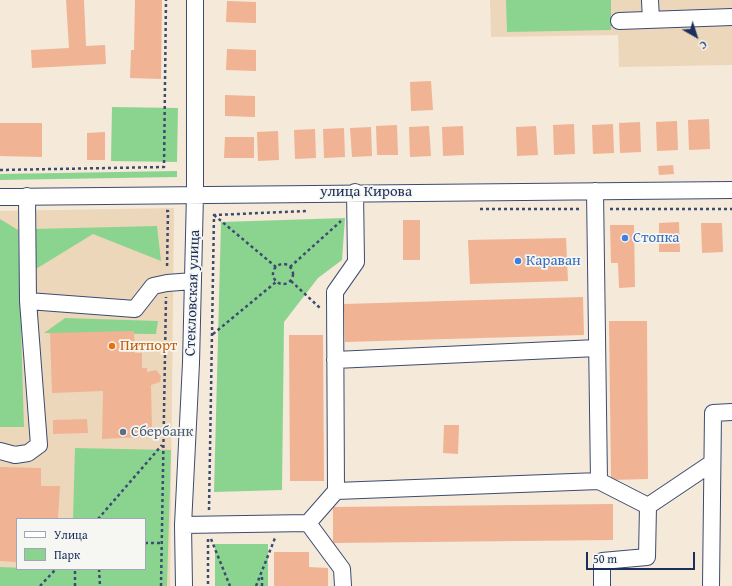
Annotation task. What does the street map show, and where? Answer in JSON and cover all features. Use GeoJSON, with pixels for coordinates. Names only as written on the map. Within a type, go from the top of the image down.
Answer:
{"type":"FeatureCollection","features":[{"type":"Feature","properties":{"kind":"street","name":"Стекловская улица"},"geometry":{"type":"LineString","coordinates":[[184,586],[184,525],[195,194],[195,0]]}},
{"type":"Feature","properties":{"kind":"street"},"geometry":{"type":"LineString","coordinates":[[650,0],[651,20]]}},
{"type":"Feature","properties":{"kind":"street"},"geometry":{"type":"LineString","coordinates":[[619,21],[732,17]]}},
{"type":"Feature","properties":{"kind":"street","name":"улица Кирова"},"geometry":{"type":"LineString","coordinates":[[0,197],[355,192],[732,190]]}},
{"type":"Feature","properties":{"kind":"street"},"geometry":{"type":"LineString","coordinates":[[596,191],[599,481]]}},
{"type":"Feature","properties":{"kind":"street"},"geometry":{"type":"LineString","coordinates":[[184,525],[308,523],[336,491],[335,292],[356,262],[355,192]]}},
{"type":"Feature","properties":{"kind":"street"},"geometry":{"type":"LineString","coordinates":[[0,451],[15,455],[28,453],[39,445],[28,301],[27,196]]}},
{"type":"Feature","properties":{"kind":"street"},"geometry":{"type":"LineString","coordinates":[[28,301],[135,309],[153,286],[167,283],[193,281]]}},
{"type":"Feature","properties":{"kind":"street"},"geometry":{"type":"LineString","coordinates":[[335,360],[597,348]]}},
{"type":"Feature","properties":{"kind":"street"},"geometry":{"type":"LineString","coordinates":[[711,586],[713,413],[732,412]]}},
{"type":"Feature","properties":{"kind":"street"},"geometry":{"type":"LineString","coordinates":[[648,506],[712,463]]}},
{"type":"Feature","properties":{"kind":"street"},"geometry":{"type":"LineString","coordinates":[[336,491],[599,481],[648,506]]}},
{"type":"Feature","properties":{"kind":"street"},"geometry":{"type":"LineString","coordinates":[[602,586],[602,561],[647,557],[648,506]]}},
{"type":"Feature","properties":{"kind":"street"},"geometry":{"type":"LineString","coordinates":[[308,523],[342,569],[343,586]]}},
{"type":"Feature","properties":{"kind":"path"},"geometry":{"type":"LineString","coordinates":[[0,170],[164,167],[166,0]]}},
{"type":"Feature","properties":{"kind":"path"},"geometry":{"type":"LineString","coordinates":[[290,267],[355,209]]}},
{"type":"Feature","properties":{"kind":"path"},"geometry":{"type":"LineString","coordinates":[[479,209],[732,209]]}},
{"type":"Feature","properties":{"kind":"path"},"geometry":{"type":"LineString","coordinates":[[214,215],[314,210]]}},
{"type":"Feature","properties":{"kind":"path"},"geometry":{"type":"LineString","coordinates":[[161,211],[168,211],[161,586]]}},
{"type":"Feature","properties":{"kind":"path"},"geometry":{"type":"LineString","coordinates":[[214,215],[276,268]]}},
{"type":"Feature","properties":{"kind":"path"},"geometry":{"type":"LineString","coordinates":[[208,524],[213,334],[214,215]]}},
{"type":"Feature","properties":{"kind":"path"},"geometry":{"type":"LineString","coordinates":[[276,282],[273,275],[276,268],[283,264],[290,267],[293,274],[291,281]]}},
{"type":"Feature","properties":{"kind":"path"},"geometry":{"type":"LineString","coordinates":[[291,281],[334,322]]}},
{"type":"Feature","properties":{"kind":"path"},"geometry":{"type":"LineString","coordinates":[[276,282],[284,284],[291,281]]}},
{"type":"Feature","properties":{"kind":"path"},"geometry":{"type":"LineString","coordinates":[[213,334],[276,282]]}},
{"type":"Feature","properties":{"kind":"path"},"geometry":{"type":"LineString","coordinates":[[99,518],[163,445]]}},
{"type":"Feature","properties":{"kind":"path"},"geometry":{"type":"LineString","coordinates":[[256,586],[281,523]]}},
{"type":"Feature","properties":{"kind":"path"},"geometry":{"type":"LineString","coordinates":[[208,586],[208,533],[230,586]]}},
{"type":"Feature","properties":{"kind":"path"},"geometry":{"type":"LineString","coordinates":[[146,543],[162,543]]}},
{"type":"Feature","properties":{"kind":"path"},"geometry":{"type":"LineString","coordinates":[[40,586],[55,570]]}},
{"type":"Feature","properties":{"kind":"path"},"geometry":{"type":"LineString","coordinates":[[75,570],[75,586]]}},
{"type":"Feature","properties":{"kind":"path"},"geometry":{"type":"LineString","coordinates":[[100,570],[100,586]]}},
{"type":"Feature","properties":{"kind":"path"},"geometry":{"type":"LineString","coordinates":[[262,573],[262,586]]}},
{"type":"Feature","properties":{"kind":"shaded area"},"geometry":{"type":"Polygon","coordinates":[[[490,0],[732,0],[732,65],[619,67],[618,35],[491,37],[490,0]]]}},
{"type":"Feature","properties":{"kind":"shaded area"},"geometry":{"type":"Polygon","coordinates":[[[174,208],[170,586],[0,586],[0,211],[174,208]]]}},
{"type":"Feature","properties":{"kind":"green space"},"geometry":{"type":"Polygon","coordinates":[[[506,0],[611,0],[611,30],[507,32],[506,0]]]}},
{"type":"Feature","properties":{"kind":"green space"},"geometry":{"type":"Polygon","coordinates":[[[112,107],[178,108],[177,162],[111,161],[112,107]]]}},
{"type":"Feature","properties":{"kind":"green space"},"geometry":{"type":"Polygon","coordinates":[[[177,171],[177,177],[0,180],[0,174],[177,171]]]}},
{"type":"Feature","properties":{"kind":"green space"},"geometry":{"type":"Polygon","coordinates":[[[345,218],[342,260],[318,278],[284,322],[282,490],[214,492],[221,222],[345,218]]]}},
{"type":"Feature","properties":{"kind":"green space"},"geometry":{"type":"Polygon","coordinates":[[[0,219],[18,230],[24,427],[0,427],[0,219]]]}},
{"type":"Feature","properties":{"kind":"green space"},"geometry":{"type":"Polygon","coordinates":[[[157,226],[161,261],[93,234],[31,272],[32,229],[157,226]]]}},
{"type":"Feature","properties":{"kind":"green space"},"geometry":{"type":"Polygon","coordinates":[[[65,318],[158,321],[156,334],[44,333],[65,318]]]}},
{"type":"Feature","properties":{"kind":"green space"},"geometry":{"type":"Polygon","coordinates":[[[75,448],[171,450],[167,586],[0,586],[0,567],[16,568],[16,570],[146,570],[146,518],[73,518],[75,448]]]}},
{"type":"Feature","properties":{"kind":"green space"},"geometry":{"type":"Polygon","coordinates":[[[215,544],[268,544],[268,586],[215,586],[215,544]]]}},
{"type":"Feature","properties":{"kind":"building"},"geometry":{"type":"Polygon","coordinates":[[[66,0],[84,0],[86,46],[105,45],[106,64],[32,68],[31,50],[69,48],[66,0]]]}},
{"type":"Feature","properties":{"kind":"building"},"geometry":{"type":"Polygon","coordinates":[[[135,0],[162,0],[161,79],[130,78],[131,50],[134,50],[135,0]]]}},
{"type":"Feature","properties":{"kind":"building"},"geometry":{"type":"Polygon","coordinates":[[[227,1],[256,2],[256,23],[226,22],[227,1]]]}},
{"type":"Feature","properties":{"kind":"building"},"geometry":{"type":"Polygon","coordinates":[[[227,49],[256,50],[256,71],[226,70],[227,49]]]}},
{"type":"Feature","properties":{"kind":"building"},"geometry":{"type":"Polygon","coordinates":[[[431,81],[433,110],[411,111],[410,82],[431,81]]]}},
{"type":"Feature","properties":{"kind":"building"},"geometry":{"type":"Polygon","coordinates":[[[225,95],[255,96],[255,117],[225,116],[225,95]]]}},
{"type":"Feature","properties":{"kind":"building"},"geometry":{"type":"Polygon","coordinates":[[[709,119],[710,149],[689,150],[688,120],[709,119]]]}},
{"type":"Feature","properties":{"kind":"building"},"geometry":{"type":"Polygon","coordinates":[[[677,121],[678,150],[657,151],[656,122],[677,121]]]}},
{"type":"Feature","properties":{"kind":"building"},"geometry":{"type":"Polygon","coordinates":[[[640,122],[641,152],[620,153],[619,123],[640,122]]]}},
{"type":"Feature","properties":{"kind":"building"},"geometry":{"type":"Polygon","coordinates":[[[0,123],[42,123],[42,157],[0,156],[0,123]]]}},
{"type":"Feature","properties":{"kind":"building"},"geometry":{"type":"Polygon","coordinates":[[[574,124],[575,154],[554,155],[553,125],[574,124]]]}},
{"type":"Feature","properties":{"kind":"building"},"geometry":{"type":"Polygon","coordinates":[[[613,124],[614,153],[593,154],[592,125],[613,124]]]}},
{"type":"Feature","properties":{"kind":"building"},"geometry":{"type":"Polygon","coordinates":[[[397,125],[398,155],[377,155],[376,126],[397,125]]]}},
{"type":"Feature","properties":{"kind":"building"},"geometry":{"type":"Polygon","coordinates":[[[429,126],[431,156],[410,157],[409,127],[429,126]]]}},
{"type":"Feature","properties":{"kind":"building"},"geometry":{"type":"Polygon","coordinates":[[[463,126],[464,155],[443,156],[442,127],[463,126]]]}},
{"type":"Feature","properties":{"kind":"building"},"geometry":{"type":"Polygon","coordinates":[[[536,126],[538,155],[517,156],[516,127],[536,126]]]}},
{"type":"Feature","properties":{"kind":"building"},"geometry":{"type":"Polygon","coordinates":[[[371,127],[372,156],[352,157],[350,128],[371,127]]]}},
{"type":"Feature","properties":{"kind":"building"},"geometry":{"type":"Polygon","coordinates":[[[344,128],[345,157],[324,158],[323,129],[344,128]]]}},
{"type":"Feature","properties":{"kind":"building"},"geometry":{"type":"Polygon","coordinates":[[[315,129],[316,158],[295,159],[294,130],[315,129]]]}},
{"type":"Feature","properties":{"kind":"building"},"geometry":{"type":"Polygon","coordinates":[[[278,131],[279,160],[258,161],[257,132],[278,131]]]}},
{"type":"Feature","properties":{"kind":"building"},"geometry":{"type":"Polygon","coordinates":[[[105,132],[105,160],[87,160],[87,133],[105,132]]]}},
{"type":"Feature","properties":{"kind":"building"},"geometry":{"type":"Polygon","coordinates":[[[225,137],[254,137],[254,158],[224,158],[225,137]]]}},
{"type":"Feature","properties":{"kind":"building"},"geometry":{"type":"Polygon","coordinates":[[[673,165],[674,174],[659,175],[658,166],[673,165]]]}},
{"type":"Feature","properties":{"kind":"building"},"geometry":{"type":"Polygon","coordinates":[[[403,220],[420,220],[420,260],[403,260],[403,220]]]}},
{"type":"Feature","properties":{"kind":"building"},"geometry":{"type":"Polygon","coordinates":[[[679,222],[680,252],[659,252],[659,223],[679,222]]]}},
{"type":"Feature","properties":{"kind":"building"},"geometry":{"type":"Polygon","coordinates":[[[701,223],[722,223],[723,252],[702,253],[701,223]]]}},
{"type":"Feature","properties":{"kind":"building"},"geometry":{"type":"Polygon","coordinates":[[[610,225],[634,225],[635,287],[619,288],[618,263],[611,263],[610,225]]]}},
{"type":"Feature","properties":{"kind":"building","name":"Караван"},"geometry":{"type":"Polygon","coordinates":[[[566,238],[568,281],[470,284],[468,240],[566,238]]]}},
{"type":"Feature","properties":{"kind":"building"},"geometry":{"type":"Polygon","coordinates":[[[583,297],[584,335],[345,342],[344,304],[583,297]]]}},
{"type":"Feature","properties":{"kind":"building"},"geometry":{"type":"Polygon","coordinates":[[[609,321],[647,321],[648,479],[611,480],[609,321]]]}},
{"type":"Feature","properties":{"kind":"building"},"geometry":{"type":"Polygon","coordinates":[[[134,331],[135,353],[142,353],[142,368],[147,368],[147,372],[156,370],[161,376],[160,382],[151,385],[152,430],[142,430],[142,437],[102,439],[103,391],[52,393],[50,333],[134,331]]]}},
{"type":"Feature","properties":{"kind":"building"},"geometry":{"type":"Polygon","coordinates":[[[289,335],[323,335],[324,481],[290,481],[289,335]]]}},
{"type":"Feature","properties":{"kind":"building"},"geometry":{"type":"Polygon","coordinates":[[[87,419],[88,433],[53,434],[53,420],[87,419]]]}},
{"type":"Feature","properties":{"kind":"building"},"geometry":{"type":"Polygon","coordinates":[[[444,425],[459,425],[458,454],[443,453],[444,425]]]}},
{"type":"Feature","properties":{"kind":"building"},"geometry":{"type":"Polygon","coordinates":[[[0,467],[41,468],[41,486],[60,486],[58,518],[16,518],[16,562],[0,561],[0,467]]]}},
{"type":"Feature","properties":{"kind":"building"},"geometry":{"type":"Polygon","coordinates":[[[613,504],[613,540],[333,543],[333,507],[613,504]]]}},
{"type":"Feature","properties":{"kind":"building"},"geometry":{"type":"Polygon","coordinates":[[[274,552],[309,552],[309,567],[328,568],[328,586],[274,586],[274,552]]]}},
{"type":"Feature","properties":{"kind":"place","name":"Стопка"},"geometry":{"type":"Point","coordinates":[625,238]}},
{"type":"Feature","properties":{"kind":"place","name":"Караван"},"geometry":{"type":"Point","coordinates":[518,261]}},
{"type":"Feature","properties":{"kind":"place","name":"Питпорт"},"geometry":{"type":"Point","coordinates":[112,346]}},
{"type":"Feature","properties":{"kind":"place","name":"Сбербанк"},"geometry":{"type":"Point","coordinates":[123,432]}}]}
